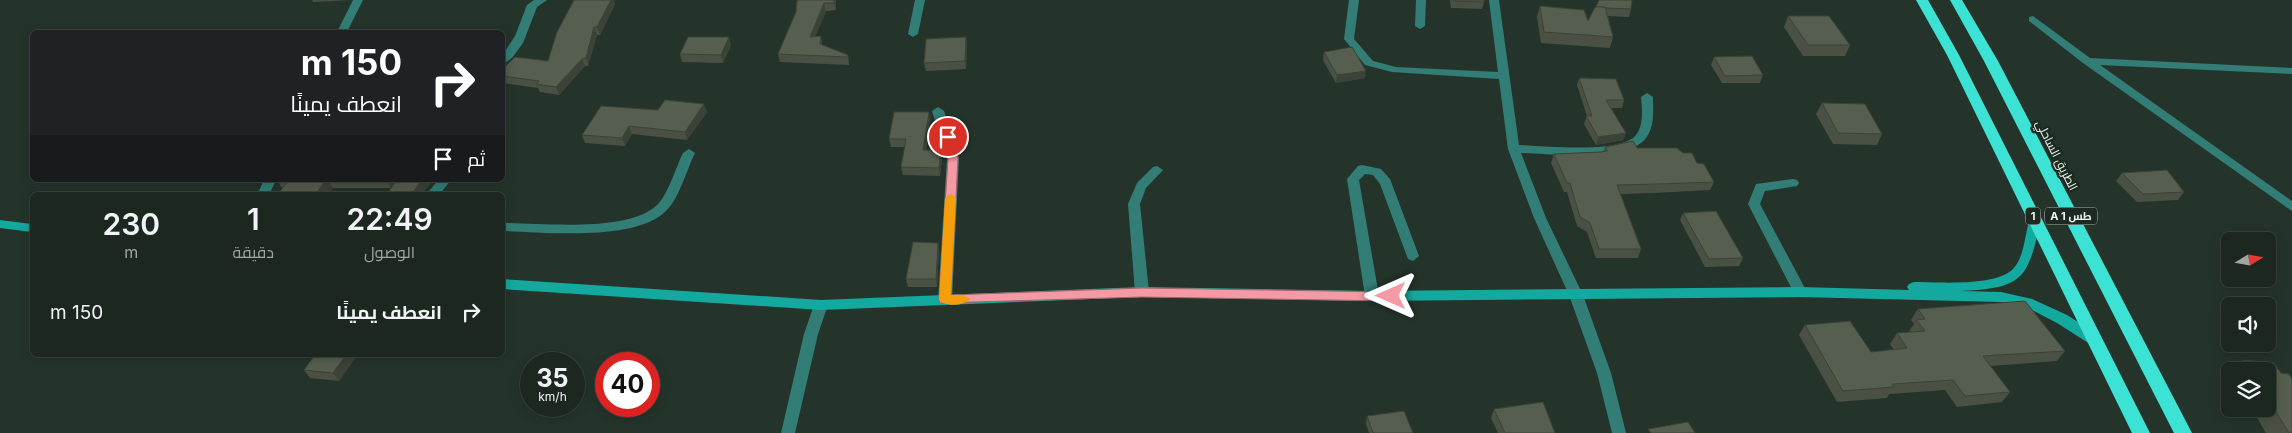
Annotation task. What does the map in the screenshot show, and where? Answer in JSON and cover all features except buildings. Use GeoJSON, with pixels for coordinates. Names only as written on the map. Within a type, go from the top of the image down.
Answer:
{"type":"FeatureCollection","features":[{"type":"Feature","properties":{"kind":"highway","name":"1"},"geometry":{"type":"LineString","coordinates":[[1922,0],[1953,56],[2141,433]]}},
{"type":"Feature","properties":{"kind":"highway","name":"الطريق الساحلي"},"geometry":{"type":"LineString","coordinates":[[1956,1],[1991,61],[2183,433]]}},
{"type":"Feature","properties":{"kind":"street"},"geometry":{"type":"LineString","coordinates":[[343,30],[358,0]]}},
{"type":"Feature","properties":{"kind":"street"},"geometry":{"type":"LineString","coordinates":[[505,60],[512,54],[520,41],[532,5],[542,0]]}},
{"type":"Feature","properties":{"kind":"street"},"geometry":{"type":"LineString","coordinates":[[913,34],[920,0]]}},
{"type":"Feature","properties":{"kind":"street"},"geometry":{"type":"LineString","coordinates":[[1354,0],[1349,39],[1369,63],[1396,70],[1504,76]]}},
{"type":"Feature","properties":{"kind":"street"},"geometry":{"type":"LineString","coordinates":[[1420,0],[1420,26]]}},
{"type":"Feature","properties":{"kind":"street"},"geometry":{"type":"LineString","coordinates":[[1494,0],[1514,149],[1540,218],[1576,295],[1604,372],[1618,433]]}},
{"type":"Feature","properties":{"kind":"street"},"geometry":{"type":"LineString","coordinates":[[2033,19],[2292,207]]}},
{"type":"Feature","properties":{"kind":"street"},"geometry":{"type":"LineString","coordinates":[[2087,60],[2292,71]]}},
{"type":"Feature","properties":{"kind":"street"},"geometry":{"type":"LineString","coordinates":[[1514,149],[1614,150],[1637,141],[1647,126],[1647,97]]}},
{"type":"Feature","properties":{"kind":"street"},"geometry":{"type":"LineString","coordinates":[[938,111],[953,158],[945,300]]}},
{"type":"Feature","properties":{"kind":"street"},"geometry":{"type":"LineString","coordinates":[[505,227],[605,228],[635,223],[662,208],[689,153]]}},
{"type":"Feature","properties":{"kind":"street"},"geometry":{"type":"LineString","coordinates":[[1372,296],[1353,179],[1362,169],[1377,172],[1386,182],[1413,256]]}},
{"type":"Feature","properties":{"kind":"street"},"geometry":{"type":"LineString","coordinates":[[1142,292],[1134,204],[1142,186],[1157,170]]}},
{"type":"Feature","properties":{"kind":"street"},"geometry":{"type":"LineString","coordinates":[[435,192],[443,182]]}},
{"type":"Feature","properties":{"kind":"street"},"geometry":{"type":"LineString","coordinates":[[1793,183],[1760,187],[1754,204],[1800,292]]}},
{"type":"Feature","properties":{"kind":"street"},"geometry":{"type":"LineString","coordinates":[[1866,292],[1900,287],[1967,285],[1997,282],[2011,278],[2019,270],[2035,221]]}},
{"type":"Feature","properties":{"kind":"street"},"geometry":{"type":"LineString","coordinates":[[0,224],[30,228]]}},
{"type":"Feature","properties":{"kind":"street"},"geometry":{"type":"LineString","coordinates":[[505,284],[821,305],[1142,292],[1372,296],[1866,292],[2001,297],[2025,301],[2050,310],[2097,342]]}},
{"type":"Feature","properties":{"kind":"street"},"geometry":{"type":"LineString","coordinates":[[788,433],[811,334],[821,305]]}},
{"type":"Feature","properties":{"kind":"slow traffic"},"geometry":{"type":"LineString","coordinates":[[951,198],[945,300],[964,299]]}},
{"type":"Feature","properties":{"kind":"route"},"geometry":{"type":"LineString","coordinates":[[948,137],[953,158],[945,300],[1142,292],[1391,296]]}}]}
